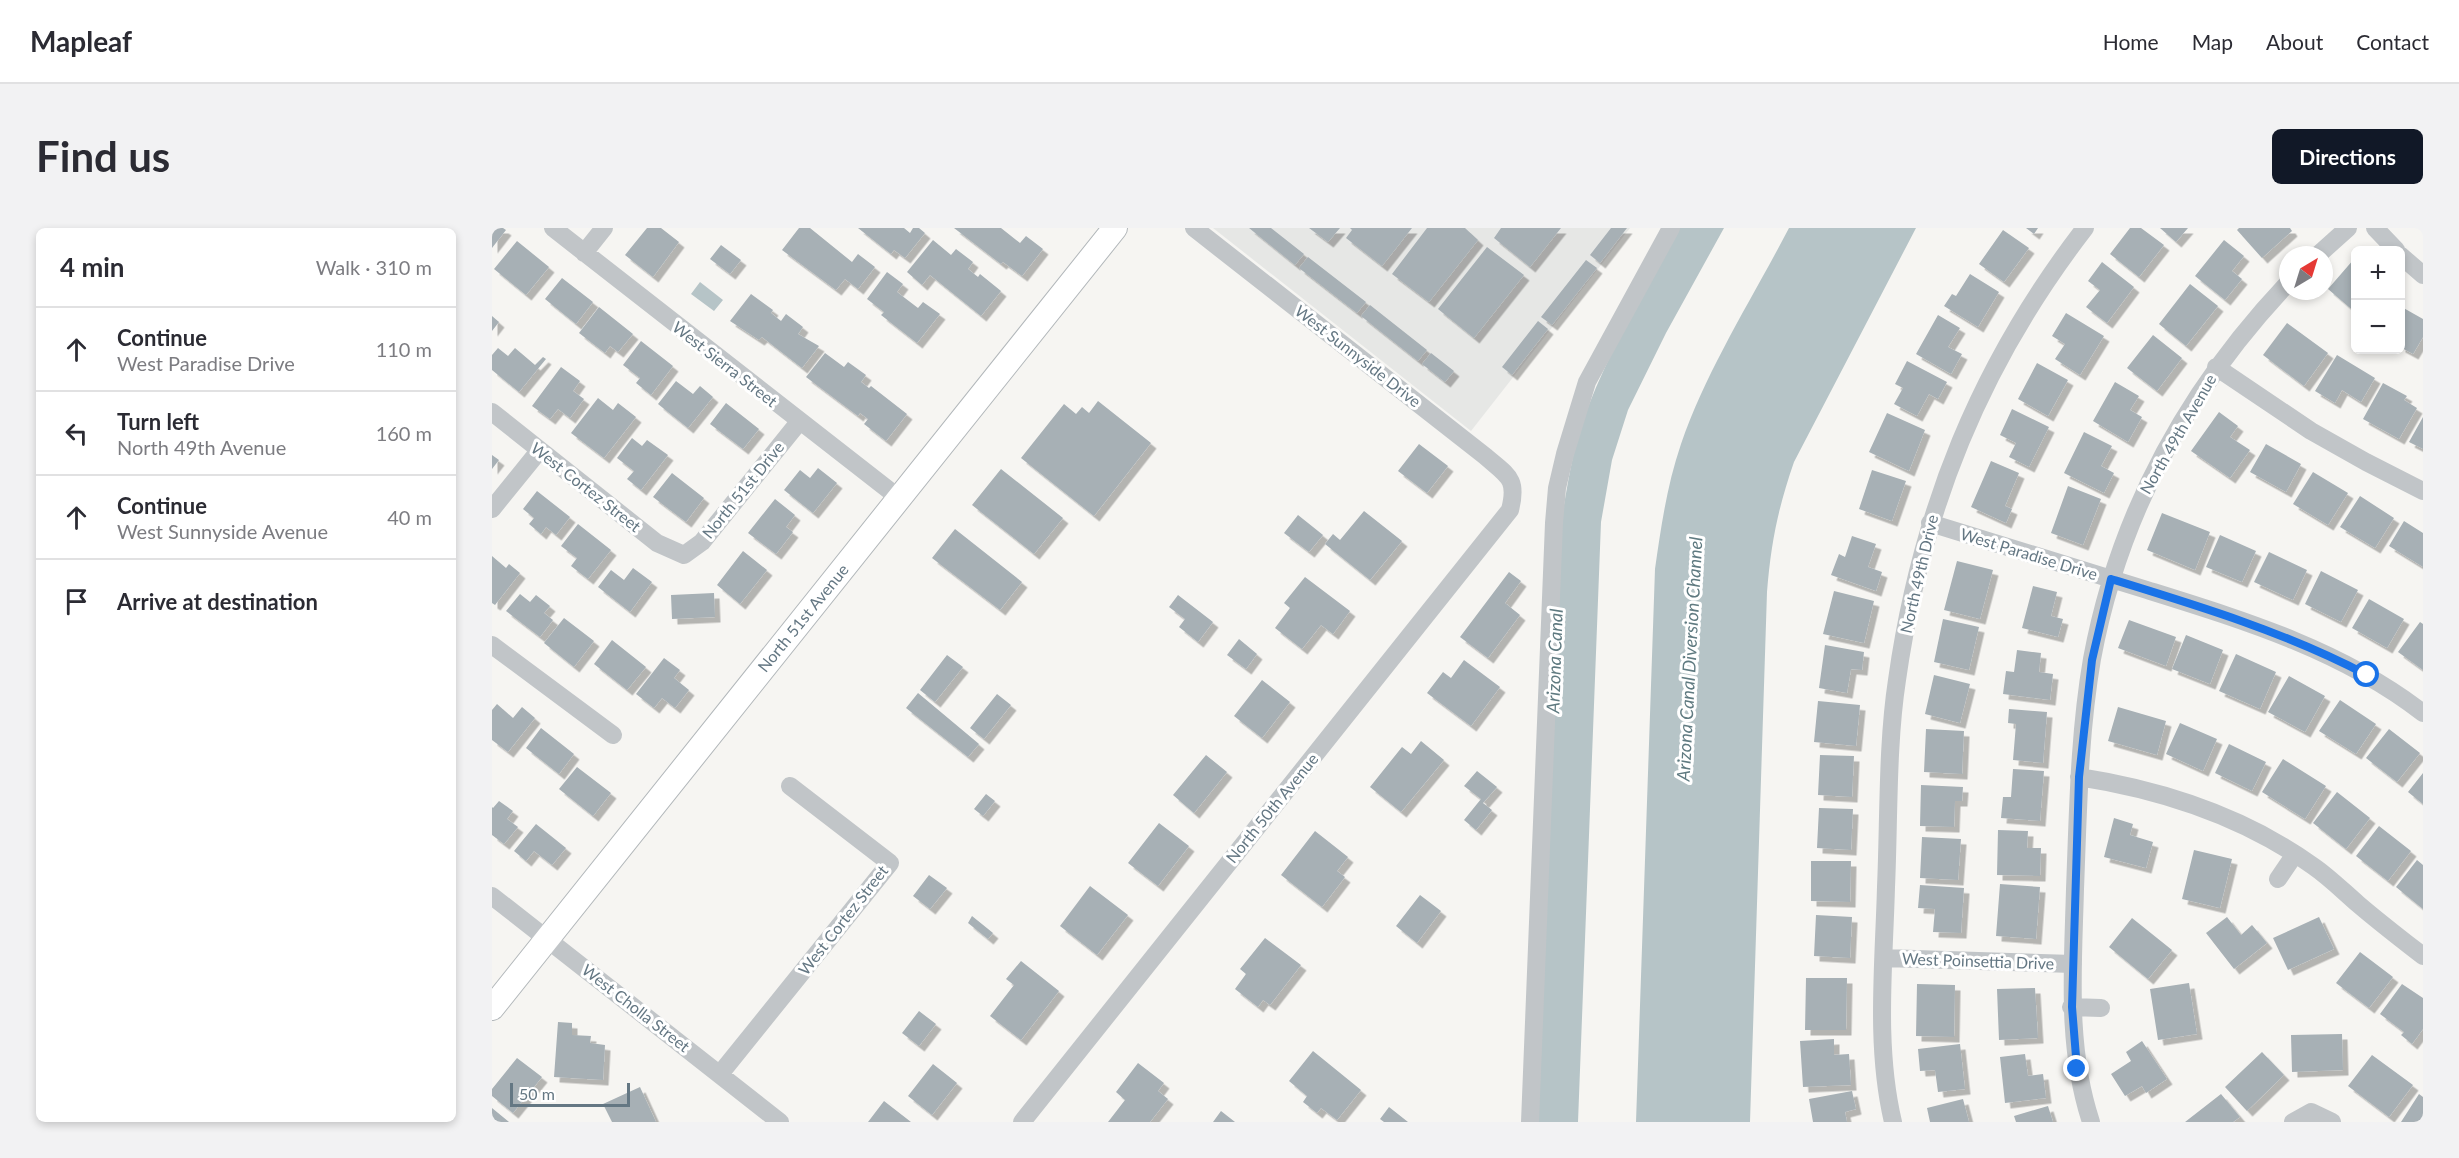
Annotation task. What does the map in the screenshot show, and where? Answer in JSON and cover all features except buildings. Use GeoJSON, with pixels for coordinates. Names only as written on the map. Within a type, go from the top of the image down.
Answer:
{"type":"FeatureCollection","features":[{"type":"Feature","properties":{"kind":"main road","name":"North 51st Avenue"},"geometry":{"type":"LineString","coordinates":[[492,1008],[1115,228]]}},
{"type":"Feature","properties":{"kind":"street","name":"West Sierra Street"},"geometry":{"type":"LineString","coordinates":[[553,228],[899,498]]}},
{"type":"Feature","properties":{"kind":"street"},"geometry":{"type":"LineString","coordinates":[[584,254],[604,228]]}},
{"type":"Feature","properties":{"kind":"street","name":"West Sunnyside Drive"},"geometry":{"type":"LineString","coordinates":[[1194,228],[1478,451],[1510,479],[1515,491]]}},
{"type":"Feature","properties":{"kind":"street"},"geometry":{"type":"LineString","coordinates":[[1530,1122],[1557,488],[1575,417],[1587,382],[1671,228]]}},
{"type":"Feature","properties":{"kind":"street","name":"North 49th Drive"},"geometry":{"type":"LineString","coordinates":[[1893,1122],[1885,1063],[1882,990],[1896,681],[1912,596],[1930,523],[1955,450],[2005,347],[2038,294],[2085,228]]}},
{"type":"Feature","properties":{"kind":"street"},"geometry":{"type":"LineString","coordinates":[[2328,246],[2348,228]]}},
{"type":"Feature","properties":{"kind":"street"},"geometry":{"type":"LineString","coordinates":[[2375,228],[2392,246]]}},
{"type":"Feature","properties":{"kind":"street"},"geometry":{"type":"LineString","coordinates":[[2405,259],[2423,275]]}},
{"type":"Feature","properties":{"kind":"street","name":"North 49th Avenue"},"geometry":{"type":"LineString","coordinates":[[2091,1122],[2077,1069],[2072,1007],[2079,777],[2092,660],[2111,579],[2138,503],[2174,435],[2217,367],[2252,321],[2279,292]]}},
{"type":"Feature","properties":{"kind":"street"},"geometry":{"type":"LineString","coordinates":[[2217,367],[2311,431],[2423,491]]}},
{"type":"Feature","properties":{"kind":"street","name":"West Cortez Street"},"geometry":{"type":"LineString","coordinates":[[492,412],[657,543],[684,555]]}},
{"type":"Feature","properties":{"kind":"street","name":"North 51st Drive"},"geometry":{"type":"LineString","coordinates":[[684,555],[702,542],[799,422]]}},
{"type":"Feature","properties":{"kind":"street"},"geometry":{"type":"LineString","coordinates":[[492,509],[539,451]]}},
{"type":"Feature","properties":{"kind":"street","name":"North 50th Avenue"},"geometry":{"type":"LineString","coordinates":[[1022,1122],[1510,510],[1515,491]]}},
{"type":"Feature","properties":{"kind":"street","name":"West Paradise Drive"},"geometry":{"type":"LineString","coordinates":[[1930,523],[2226,614],[2292,639],[2367,675],[2423,713]]}},
{"type":"Feature","properties":{"kind":"street"},"geometry":{"type":"LineString","coordinates":[[492,645],[613,735]]}},
{"type":"Feature","properties":{"kind":"street"},"geometry":{"type":"LineString","coordinates":[[2079,777],[2131,786],[2207,808],[2268,837],[2337,885],[2423,956]]}},
{"type":"Feature","properties":{"kind":"street","name":"West Cortez Street"},"geometry":{"type":"LineString","coordinates":[[720,1074],[890,863],[790,786]]}},
{"type":"Feature","properties":{"kind":"street"},"geometry":{"type":"LineString","coordinates":[[2278,879],[2295,854]]}},
{"type":"Feature","properties":{"kind":"street","name":"West Cholla Street"},"geometry":{"type":"LineString","coordinates":[[492,896],[780,1122]]}},
{"type":"Feature","properties":{"kind":"street","name":"West Poinsettia Drive"},"geometry":{"type":"LineString","coordinates":[[1884,958],[2073,964]]}},
{"type":"Feature","properties":{"kind":"street"},"geometry":{"type":"LineString","coordinates":[[2072,1007],[2101,1008]]}},
{"type":"Feature","properties":{"kind":"street"},"geometry":{"type":"LineString","coordinates":[[2293,1122],[2311,1112],[2332,1122]]}},
{"type":"Feature","properties":{"kind":"shaded area"},"geometry":{"type":"Polygon","coordinates":[[[1213,228],[1630,228],[1471,431],[1213,228]]]}},
{"type":"Feature","properties":{"kind":"water"},"geometry":{"type":"Polygon","coordinates":[[[1679,228],[1724,228],[1666,333],[1628,410],[1612,460],[1601,522],[1578,1122],[1538,1122],[1561,522],[1575,449],[1588,407],[1619,338],[1679,228]]]}},
{"type":"Feature","properties":{"kind":"water","name":"Arizona Canal Diversion Channel"},"geometry":{"type":"Polygon","coordinates":[[[1789,228],[1916,228],[1794,462],[1779,510],[1773,541],[1767,592],[1750,1122],[1636,1122],[1655,569],[1662,522],[1676,459],[1692,416],[1717,361],[1789,228]]]}},
{"type":"Feature","properties":{"kind":"water"},"geometry":{"type":"Polygon","coordinates":[[[700,282],[723,300],[714,311],[691,294],[700,282]]]}},
{"type":"Feature","properties":{"kind":"route"},"geometry":{"type":"LineString","coordinates":[[2077,1069],[2072,1007],[2079,777],[2092,660],[2111,579],[2226,614],[2292,639],[2367,675]]}},
{"type":"Feature","properties":{"kind":"water label","name":"Arizona Canal"},"geometry":{"type":"Point","coordinates":[1555,661]}}]}
